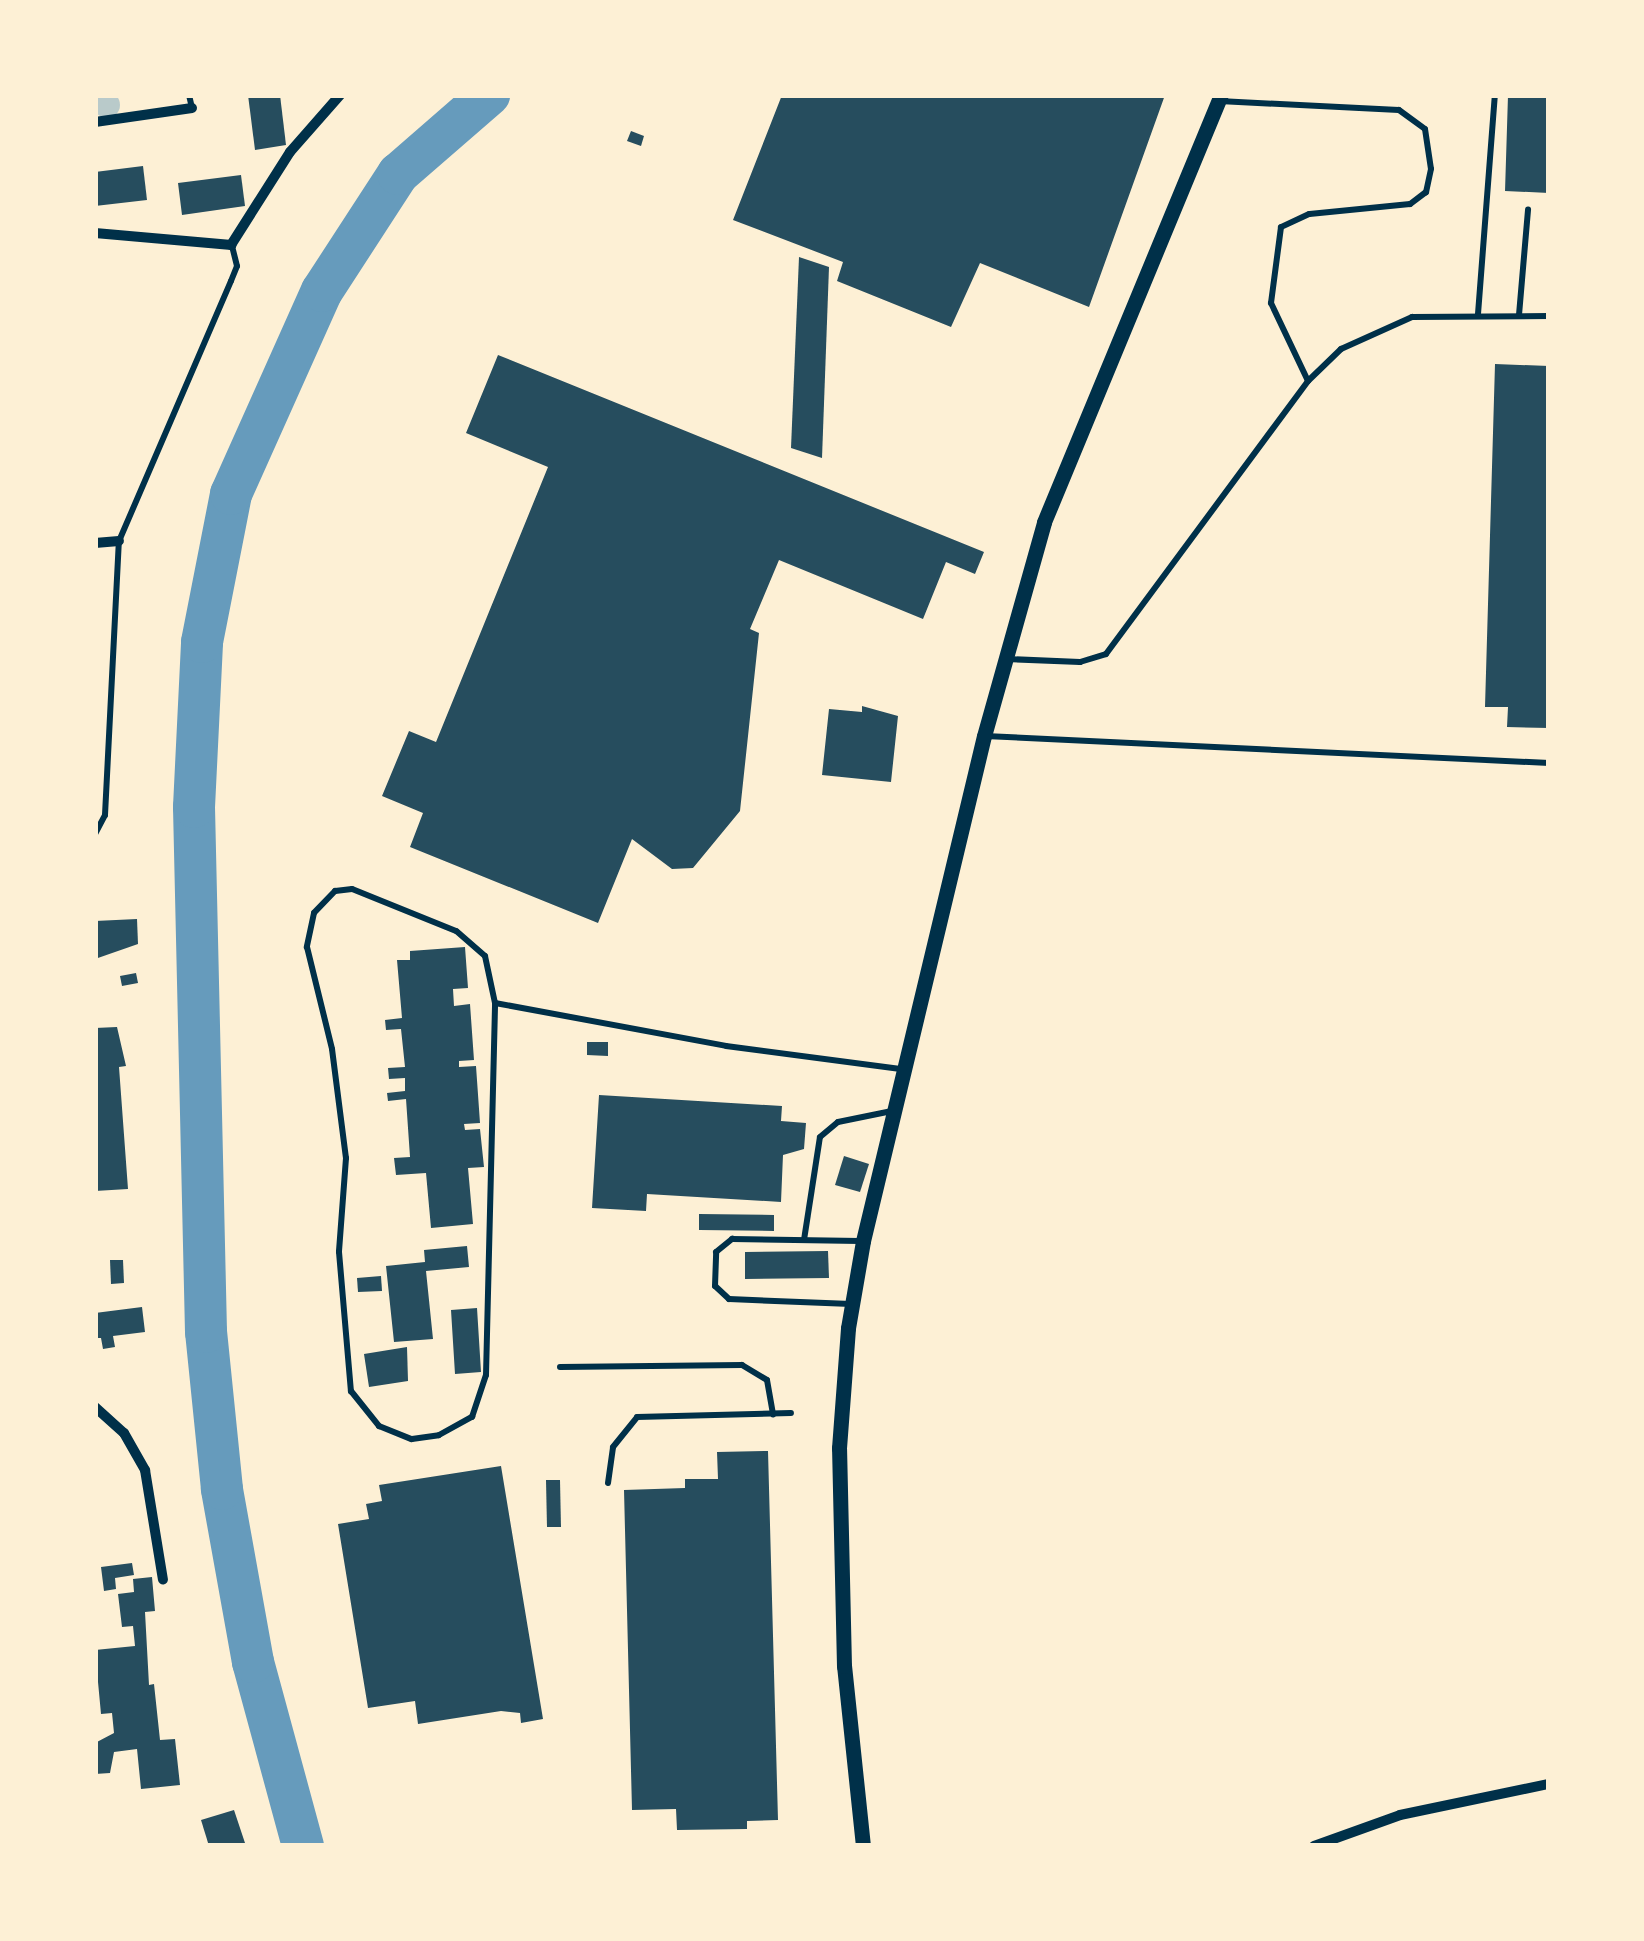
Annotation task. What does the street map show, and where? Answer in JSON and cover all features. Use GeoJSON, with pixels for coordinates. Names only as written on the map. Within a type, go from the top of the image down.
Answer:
{"type":"FeatureCollection","features":[{"type":"Feature","properties":{"kind":"street"},"geometry":{"type":"LineString","coordinates":[[95,234],[231,244],[290,152],[340,95]]}},
{"type":"Feature","properties":{"kind":"street"},"geometry":{"type":"LineString","coordinates":[[863,1846],[840,1596],[839,1448],[852,1304],[862,1242],[907,1070],[984,736],[1044,522],[1220,98]]}},
{"type":"Feature","properties":{"kind":"street"},"geometry":{"type":"LineString","coordinates":[[95,122],[192,108]]}},
{"type":"Feature","properties":{"kind":"street"},"geometry":{"type":"LineString","coordinates":[[95,543],[119,541]]}},
{"type":"Feature","properties":{"kind":"street"},"geometry":{"type":"LineString","coordinates":[[95,1407],[124,1433],[144,1470],[164,1580]]}},
{"type":"Feature","properties":{"kind":"street"},"geometry":{"type":"LineString","coordinates":[[1314,1846],[1400,1814],[1549,1784]]}},
{"type":"Feature","properties":{"kind":"lane"},"geometry":{"type":"LineString","coordinates":[[190,95],[192,108]]}},
{"type":"Feature","properties":{"kind":"lane"},"geometry":{"type":"LineString","coordinates":[[1478,314],[1495,95]]}},
{"type":"Feature","properties":{"kind":"lane"},"geometry":{"type":"LineString","coordinates":[[1220,98],[1399,110],[1425,128],[1431,169],[1426,192],[1410,204],[1309,214],[1281,227],[1270,303],[1308,381]]}},
{"type":"Feature","properties":{"kind":"lane"},"geometry":{"type":"LineString","coordinates":[[1519,315],[1528,208]]}},
{"type":"Feature","properties":{"kind":"lane"},"geometry":{"type":"LineString","coordinates":[[97,832],[106,815],[119,541],[231,282],[236,266],[231,244]]}},
{"type":"Feature","properties":{"kind":"lane"},"geometry":{"type":"LineString","coordinates":[[1006,659],[1080,662],[1106,654],[1308,381],[1341,348],[1380,329],[1444,312],[1549,316]]}},
{"type":"Feature","properties":{"kind":"lane"},"geometry":{"type":"LineString","coordinates":[[984,736],[1549,763]]}},
{"type":"Feature","properties":{"kind":"lane"},"geometry":{"type":"LineString","coordinates":[[352,889],[476,942],[486,956],[495,1003],[486,1375],[472,1418],[439,1435],[412,1439],[379,1426],[352,1391],[339,1252],[346,1158],[332,1048],[307,947],[320,902],[352,889]]}},
{"type":"Feature","properties":{"kind":"lane"},"geometry":{"type":"LineString","coordinates":[[495,1003],[726,1046],[907,1070]]}},
{"type":"Feature","properties":{"kind":"lane"},"geometry":{"type":"LineString","coordinates":[[804,1240],[820,1137],[838,1122],[896,1110]]}},
{"type":"Feature","properties":{"kind":"lane"},"geometry":{"type":"LineString","coordinates":[[852,1304],[729,1299],[714,1286],[720,1242],[862,1242]]}},
{"type":"Feature","properties":{"kind":"lane"},"geometry":{"type":"LineString","coordinates":[[560,1367],[742,1366],[768,1380],[774,1414]]}},
{"type":"Feature","properties":{"kind":"lane"},"geometry":{"type":"LineString","coordinates":[[608,1483],[613,1447],[637,1417],[791,1414]]}},
{"type":"Feature","properties":{"kind":"shaded area"},"geometry":{"type":"Polygon","coordinates":[[[107,92],[116,96],[120,105],[116,114],[107,118],[98,114],[94,105],[98,96],[107,92]]]}},
{"type":"Feature","properties":{"kind":"building"},"geometry":{"type":"Polygon","coordinates":[[[248,95],[280,95],[286,145],[255,150],[248,95]]]}},
{"type":"Feature","properties":{"kind":"building"},"geometry":{"type":"Polygon","coordinates":[[[782,95],[1165,95],[1089,307],[980,263],[951,327],[837,281],[843,262],[733,220],[782,95]]]}},
{"type":"Feature","properties":{"kind":"building"},"geometry":{"type":"Polygon","coordinates":[[[1508,95],[1549,95],[1549,193],[1505,191],[1508,95]]]}},
{"type":"Feature","properties":{"kind":"building"},"geometry":{"type":"Polygon","coordinates":[[[631,131],[644,136],[641,146],[627,141],[631,131]]]}},
{"type":"Feature","properties":{"kind":"building"},"geometry":{"type":"Polygon","coordinates":[[[143,166],[147,200],[95,206],[95,172],[143,166]]]}},
{"type":"Feature","properties":{"kind":"building"},"geometry":{"type":"Polygon","coordinates":[[[241,175],[245,206],[182,215],[178,183],[241,175]]]}},
{"type":"Feature","properties":{"kind":"building"},"geometry":{"type":"Polygon","coordinates":[[[799,257],[829,267],[822,458],[791,448],[799,257]]]}},
{"type":"Feature","properties":{"kind":"building"},"geometry":{"type":"Polygon","coordinates":[[[498,355],[984,552],[975,574],[946,562],[923,619],[779,560],[750,629],[759,633],[740,811],[693,868],[672,869],[632,839],[598,923],[410,847],[423,813],[382,796],[409,731],[436,742],[548,467],[466,433],[498,355]]]}},
{"type":"Feature","properties":{"kind":"building"},"geometry":{"type":"Polygon","coordinates":[[[1495,364],[1549,366],[1549,728],[1507,727],[1508,707],[1485,707],[1495,364]]]}},
{"type":"Feature","properties":{"kind":"building"},"geometry":{"type":"Polygon","coordinates":[[[862,706],[898,716],[891,782],[822,775],[829,709],[862,712],[862,706]]]}},
{"type":"Feature","properties":{"kind":"building"},"geometry":{"type":"Polygon","coordinates":[[[137,919],[138,944],[95,959],[95,921],[137,919]]]}},
{"type":"Feature","properties":{"kind":"building"},"geometry":{"type":"Polygon","coordinates":[[[465,947],[468,988],[453,989],[454,1006],[470,1004],[474,1060],[459,1061],[459,1067],[476,1066],[480,1123],[464,1124],[465,1130],[480,1129],[484,1167],[468,1168],[473,1224],[431,1228],[426,1173],[396,1175],[394,1158],[410,1157],[406,1099],[388,1101],[387,1093],[405,1091],[405,1078],[389,1079],[388,1068],[405,1067],[401,1029],[386,1030],[385,1020],[402,1018],[397,960],[410,960],[410,951],[465,947]]]}},
{"type":"Feature","properties":{"kind":"building"},"geometry":{"type":"Polygon","coordinates":[[[136,973],[138,983],[122,986],[120,976],[136,973]]]}},
{"type":"Feature","properties":{"kind":"building"},"geometry":{"type":"Polygon","coordinates":[[[117,1027],[126,1066],[119,1067],[128,1189],[95,1191],[95,1028],[117,1027]]]}},
{"type":"Feature","properties":{"kind":"building"},"geometry":{"type":"Polygon","coordinates":[[[587,1042],[608,1042],[608,1056],[587,1055],[587,1042]]]}},
{"type":"Feature","properties":{"kind":"building"},"geometry":{"type":"Polygon","coordinates":[[[599,1095],[782,1106],[781,1121],[806,1123],[804,1149],[783,1155],[781,1202],[647,1194],[646,1211],[592,1208],[599,1095]]]}},
{"type":"Feature","properties":{"kind":"building"},"geometry":{"type":"Polygon","coordinates":[[[844,1156],[869,1164],[860,1192],[835,1185],[844,1156]]]}},
{"type":"Feature","properties":{"kind":"building"},"geometry":{"type":"Polygon","coordinates":[[[699,1214],[774,1215],[774,1231],[699,1230],[699,1214]]]}},
{"type":"Feature","properties":{"kind":"building"},"geometry":{"type":"Polygon","coordinates":[[[467,1246],[469,1267],[426,1271],[433,1339],[394,1342],[386,1266],[425,1262],[424,1250],[467,1246]]]}},
{"type":"Feature","properties":{"kind":"building"},"geometry":{"type":"Polygon","coordinates":[[[828,1251],[829,1278],[745,1279],[745,1252],[828,1251]]]}},
{"type":"Feature","properties":{"kind":"building"},"geometry":{"type":"Polygon","coordinates":[[[110,1260],[123,1260],[124,1283],[111,1284],[110,1260]]]}},
{"type":"Feature","properties":{"kind":"building"},"geometry":{"type":"Polygon","coordinates":[[[381,1276],[382,1291],[358,1292],[357,1278],[381,1276]]]}},
{"type":"Feature","properties":{"kind":"building"},"geometry":{"type":"Polygon","coordinates":[[[142,1307],[145,1332],[113,1336],[115,1347],[103,1349],[101,1338],[95,1338],[95,1313],[142,1307]]]}},
{"type":"Feature","properties":{"kind":"building"},"geometry":{"type":"Polygon","coordinates":[[[477,1308],[481,1372],[455,1374],[451,1310],[477,1308]]]}},
{"type":"Feature","properties":{"kind":"building"},"geometry":{"type":"Polygon","coordinates":[[[407,1347],[408,1381],[369,1387],[364,1354],[407,1347]]]}},
{"type":"Feature","properties":{"kind":"building"},"geometry":{"type":"Polygon","coordinates":[[[768,1451],[778,1820],[747,1821],[747,1829],[677,1830],[676,1809],[632,1810],[624,1490],[685,1488],[685,1479],[718,1479],[717,1452],[768,1451]]]}},
{"type":"Feature","properties":{"kind":"building"},"geometry":{"type":"Polygon","coordinates":[[[501,1466],[543,1719],[521,1723],[520,1713],[501,1711],[418,1724],[415,1701],[368,1708],[338,1524],[369,1519],[366,1504],[382,1501],[379,1485],[501,1466]]]}},
{"type":"Feature","properties":{"kind":"building"},"geometry":{"type":"Polygon","coordinates":[[[546,1480],[560,1480],[561,1527],[547,1527],[546,1480]]]}},
{"type":"Feature","properties":{"kind":"building"},"geometry":{"type":"Polygon","coordinates":[[[132,1563],[134,1575],[115,1578],[116,1589],[104,1591],[101,1567],[132,1563]]]}},
{"type":"Feature","properties":{"kind":"building"},"geometry":{"type":"Polygon","coordinates":[[[152,1577],[155,1611],[145,1612],[149,1685],[154,1684],[160,1740],[175,1739],[180,1785],[141,1789],[137,1749],[114,1752],[110,1773],[95,1774],[95,1743],[114,1733],[112,1713],[101,1714],[95,1650],[135,1646],[133,1626],[122,1627],[118,1594],[134,1592],[133,1579],[152,1577]]]}},
{"type":"Feature","properties":{"kind":"building"},"geometry":{"type":"Polygon","coordinates":[[[234,1810],[246,1846],[209,1846],[201,1820],[234,1810]]]}},
{"type":"Feature","properties":{"kind":"waterway"},"geometry":{"type":"LineString","coordinates":[[303,1846],[253,1662],[222,1489],[206,1332],[194,807],[202,642],[231,494],[322,291],[398,174],[489,95]]}}]}
